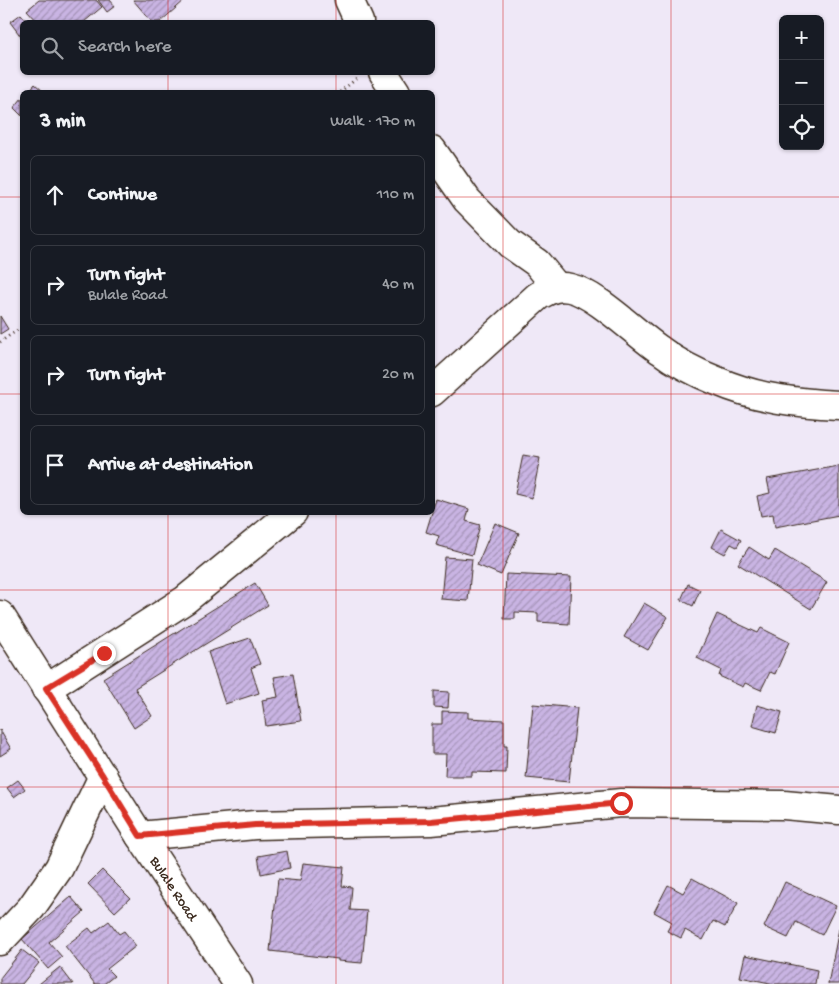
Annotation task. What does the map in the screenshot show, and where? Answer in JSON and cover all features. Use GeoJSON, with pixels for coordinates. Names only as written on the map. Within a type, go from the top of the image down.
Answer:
{"type":"FeatureCollection","features":[{"type":"Feature","properties":{"kind":"street"},"geometry":{"type":"LineString","coordinates":[[349,0],[358,20]]}},
{"type":"Feature","properties":{"kind":"street"},"geometry":{"type":"LineString","coordinates":[[371,75],[393,90]]}},
{"type":"Feature","properties":{"kind":"street"},"geometry":{"type":"LineString","coordinates":[[435,154],[467,200],[510,244],[538,263],[556,286]]}},
{"type":"Feature","properties":{"kind":"street"},"geometry":{"type":"LineString","coordinates":[[435,389],[538,296],[556,286],[570,288],[591,298],[660,351],[684,366],[717,382],[761,396],[801,403],[839,405]]}},
{"type":"Feature","properties":{"kind":"street"},"geometry":{"type":"LineString","coordinates":[[46,688],[185,600],[288,515]]}},
{"type":"Feature","properties":{"kind":"street","name":"Bulale Road"},"geometry":{"type":"LineString","coordinates":[[0,615],[140,836],[238,984]]}},
{"type":"Feature","properties":{"kind":"street"},"geometry":{"type":"LineString","coordinates":[[0,942],[31,908],[59,868],[103,776]]}},
{"type":"Feature","properties":{"kind":"street"},"geometry":{"type":"LineString","coordinates":[[140,836],[255,825],[431,821],[621,803],[784,805],[839,810]]}},
{"type":"Feature","properties":{"kind":"path"},"geometry":{"type":"LineString","coordinates":[[344,90],[371,75]]}},
{"type":"Feature","properties":{"kind":"path"},"geometry":{"type":"LineString","coordinates":[[0,342],[20,327]]}},
{"type":"Feature","properties":{"kind":"building"},"geometry":{"type":"Polygon","coordinates":[[[39,0],[96,0],[102,7],[86,20],[36,20],[27,10],[39,0]]]}},
{"type":"Feature","properties":{"kind":"building"},"geometry":{"type":"Polygon","coordinates":[[[98,0],[110,0],[115,6],[107,12],[98,0]]]}},
{"type":"Feature","properties":{"kind":"building"},"geometry":{"type":"Polygon","coordinates":[[[133,0],[185,0],[162,20],[150,20],[133,0]]]}},
{"type":"Feature","properties":{"kind":"building"},"geometry":{"type":"Polygon","coordinates":[[[21,14],[26,20],[20,20],[20,35],[10,22],[21,14]]]}},
{"type":"Feature","properties":{"kind":"building"},"geometry":{"type":"Polygon","coordinates":[[[35,84],[42,90],[30,90],[35,84]]]}},
{"type":"Feature","properties":{"kind":"building"},"geometry":{"type":"Polygon","coordinates":[[[20,100],[20,114],[14,108],[20,100]]]}},
{"type":"Feature","properties":{"kind":"building"},"geometry":{"type":"Polygon","coordinates":[[[0,316],[8,329],[0,334],[0,316]]]}},
{"type":"Feature","properties":{"kind":"building"},"geometry":{"type":"Polygon","coordinates":[[[523,455],[540,458],[532,498],[515,494],[523,455]]]}},
{"type":"Feature","properties":{"kind":"building"},"geometry":{"type":"Polygon","coordinates":[[[839,466],[839,515],[775,527],[773,514],[761,516],[757,496],[770,493],[767,479],[839,466]]]}},
{"type":"Feature","properties":{"kind":"building"},"geometry":{"type":"Polygon","coordinates":[[[436,499],[469,509],[466,521],[480,525],[472,555],[436,545],[439,536],[426,532],[431,515],[435,515],[436,499]]]}},
{"type":"Feature","properties":{"kind":"building"},"geometry":{"type":"Polygon","coordinates":[[[495,523],[519,533],[501,575],[477,565],[495,523]]]}},
{"type":"Feature","properties":{"kind":"building"},"geometry":{"type":"Polygon","coordinates":[[[721,529],[741,540],[737,547],[731,544],[725,554],[712,547],[721,529]]]}},
{"type":"Feature","properties":{"kind":"building"},"geometry":{"type":"Polygon","coordinates":[[[749,547],[769,560],[775,550],[827,582],[811,609],[738,564],[749,547]]]}},
{"type":"Feature","properties":{"kind":"building"},"geometry":{"type":"Polygon","coordinates":[[[445,557],[472,559],[468,601],[441,599],[445,557]]]}},
{"type":"Feature","properties":{"kind":"building"},"geometry":{"type":"Polygon","coordinates":[[[506,574],[571,577],[569,624],[538,622],[538,613],[515,612],[515,619],[504,619],[506,574]]]}},
{"type":"Feature","properties":{"kind":"building"},"geometry":{"type":"Polygon","coordinates":[[[255,583],[268,605],[135,688],[152,716],[134,728],[103,678],[255,583]]]}},
{"type":"Feature","properties":{"kind":"building"},"geometry":{"type":"Polygon","coordinates":[[[688,584],[700,590],[693,606],[681,600],[688,584]]]}},
{"type":"Feature","properties":{"kind":"building"},"geometry":{"type":"Polygon","coordinates":[[[644,603],[668,617],[648,650],[624,637],[644,603]]]}},
{"type":"Feature","properties":{"kind":"building"},"geometry":{"type":"Polygon","coordinates":[[[717,614],[758,633],[761,628],[789,642],[775,674],[770,672],[761,690],[745,683],[743,687],[719,676],[721,670],[697,658],[717,614]]]}},
{"type":"Feature","properties":{"kind":"building"},"geometry":{"type":"Polygon","coordinates":[[[250,638],[260,664],[251,668],[259,693],[225,704],[208,652],[250,638]]]}},
{"type":"Feature","properties":{"kind":"building"},"geometry":{"type":"Polygon","coordinates":[[[293,674],[301,721],[266,726],[262,700],[278,697],[274,677],[293,674]]]}},
{"type":"Feature","properties":{"kind":"building"},"geometry":{"type":"Polygon","coordinates":[[[434,691],[449,692],[448,708],[434,707],[434,691]]]}},
{"type":"Feature","properties":{"kind":"building"},"geometry":{"type":"Polygon","coordinates":[[[533,704],[577,708],[569,782],[526,778],[533,704]]]}},
{"type":"Feature","properties":{"kind":"building"},"geometry":{"type":"Polygon","coordinates":[[[757,705],[782,712],[776,733],[752,726],[757,705]]]}},
{"type":"Feature","properties":{"kind":"building"},"geometry":{"type":"Polygon","coordinates":[[[442,711],[468,712],[468,718],[504,720],[504,746],[507,746],[506,773],[472,772],[472,776],[445,776],[446,754],[432,754],[432,724],[442,724],[442,711]]]}},
{"type":"Feature","properties":{"kind":"building"},"geometry":{"type":"Polygon","coordinates":[[[0,730],[11,749],[0,756],[0,730]]]}},
{"type":"Feature","properties":{"kind":"building"},"geometry":{"type":"Polygon","coordinates":[[[18,780],[25,789],[14,797],[7,788],[18,780]]]}},
{"type":"Feature","properties":{"kind":"building"},"geometry":{"type":"Polygon","coordinates":[[[287,851],[290,868],[261,874],[258,856],[287,851]]]}},
{"type":"Feature","properties":{"kind":"building"},"geometry":{"type":"Polygon","coordinates":[[[303,863],[344,867],[342,886],[352,887],[350,910],[367,911],[362,963],[270,951],[278,879],[300,881],[303,863]]]}},
{"type":"Feature","properties":{"kind":"building"},"geometry":{"type":"Polygon","coordinates":[[[102,870],[130,898],[115,912],[88,884],[102,870]]]}},
{"type":"Feature","properties":{"kind":"building"},"geometry":{"type":"Polygon","coordinates":[[[692,878],[738,903],[725,927],[713,921],[703,940],[685,930],[681,938],[667,931],[672,922],[654,912],[668,885],[683,893],[692,878]]]}},
{"type":"Feature","properties":{"kind":"building"},"geometry":{"type":"Polygon","coordinates":[[[785,882],[836,906],[822,935],[796,922],[788,938],[764,927],[785,882]]]}},
{"type":"Feature","properties":{"kind":"building"},"geometry":{"type":"Polygon","coordinates":[[[71,897],[84,912],[49,942],[62,957],[48,969],[22,939],[71,897]]]}},
{"type":"Feature","properties":{"kind":"building"},"geometry":{"type":"Polygon","coordinates":[[[109,921],[119,934],[124,931],[136,946],[107,969],[114,976],[104,984],[95,984],[65,946],[89,928],[93,933],[109,921]]]}},
{"type":"Feature","properties":{"kind":"building"},"geometry":{"type":"Polygon","coordinates":[[[839,929],[839,984],[828,984],[839,929]]]}},
{"type":"Feature","properties":{"kind":"building"},"geometry":{"type":"Polygon","coordinates":[[[22,950],[39,963],[22,984],[0,984],[0,978],[22,950]]]}},
{"type":"Feature","properties":{"kind":"building"},"geometry":{"type":"Polygon","coordinates":[[[745,955],[817,970],[815,984],[775,984],[740,977],[745,955]]]}},
{"type":"Feature","properties":{"kind":"building"},"geometry":{"type":"Polygon","coordinates":[[[60,967],[73,984],[39,984],[60,967]]]}},
{"type":"Feature","properties":{"kind":"route"},"geometry":{"type":"LineString","coordinates":[[104,653],[46,688],[140,836],[255,825],[431,821],[621,803]]}}]}
